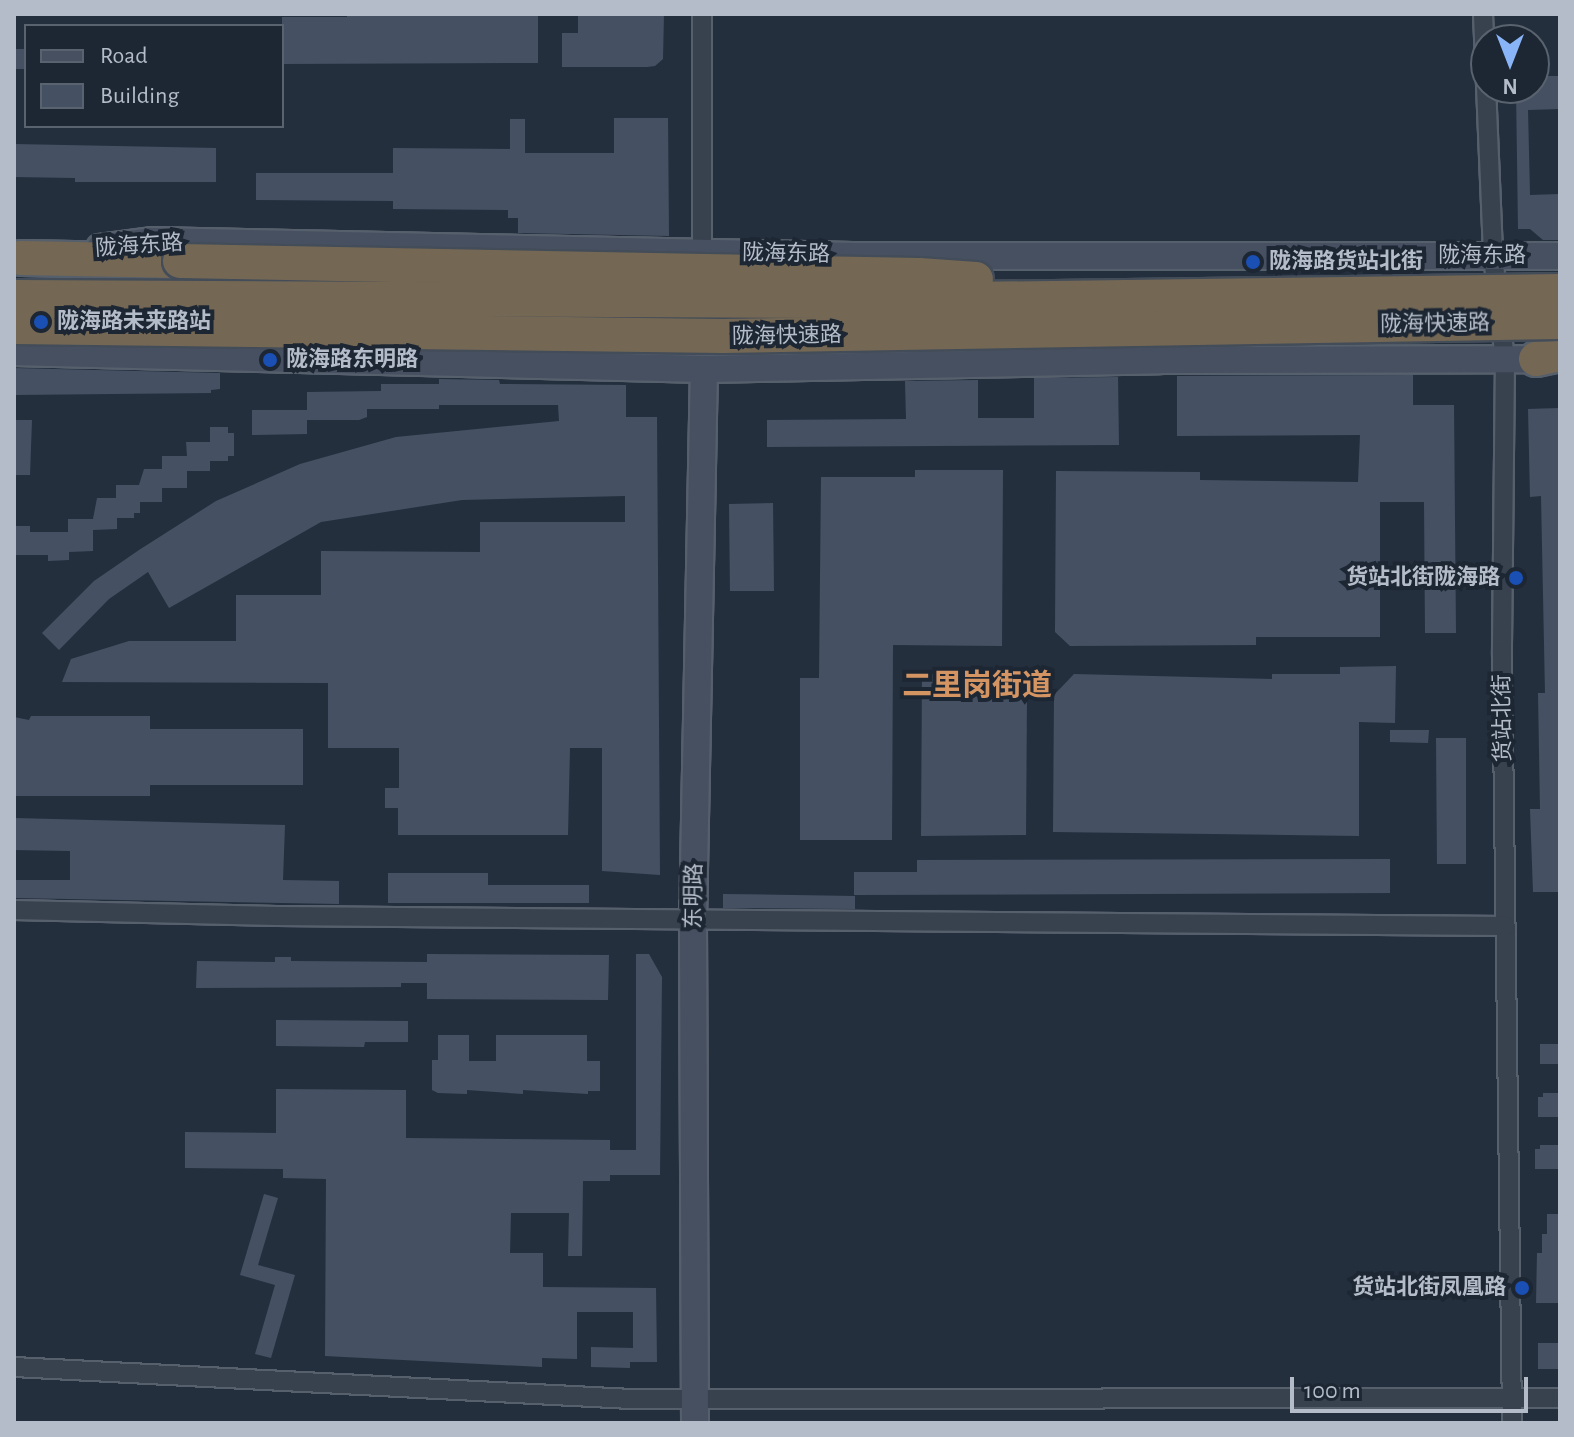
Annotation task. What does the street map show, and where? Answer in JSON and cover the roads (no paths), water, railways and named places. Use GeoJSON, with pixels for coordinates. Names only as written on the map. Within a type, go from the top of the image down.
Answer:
{"type":"FeatureCollection","features":[{"type":"Feature","properties":{"kind":"highway"},"geometry":{"type":"LineString","coordinates":[[17,258],[919,275],[1136,295]]}},
{"type":"Feature","properties":{"kind":"highway","name":"陇海快速路"},"geometry":{"type":"LineString","coordinates":[[14,297],[824,301],[1560,291]]}},
{"type":"Feature","properties":{"kind":"highway","name":"陇海快速路"},"geometry":{"type":"LineString","coordinates":[[14,327],[737,336],[1560,322]]}},
{"type":"Feature","properties":{"kind":"street"},"geometry":{"type":"LineString","coordinates":[[702,14],[704,369]]}},
{"type":"Feature","properties":{"kind":"street","name":"货站北街"},"geometry":{"type":"LineString","coordinates":[[1483,14],[1493,256],[1540,358],[1502,655],[1512,1423]]}},
{"type":"Feature","properties":{"kind":"street","name":"陇海东路"},"geometry":{"type":"LineString","coordinates":[[17,258],[152,241],[853,256],[1560,256]]}},
{"type":"Feature","properties":{"kind":"street"},"geometry":{"type":"LineString","coordinates":[[14,352],[704,369],[1160,360],[1540,358]]}},
{"type":"Feature","properties":{"kind":"street","name":"东明路"},"geometry":{"type":"LineString","coordinates":[[695,1411],[693,920],[704,369]]}},
{"type":"Feature","properties":{"kind":"street"},"geometry":{"type":"LineString","coordinates":[[14,910],[693,920],[1505,926]]}},
{"type":"Feature","properties":{"kind":"street"},"geometry":{"type":"LineString","coordinates":[[14,1367],[631,1399],[695,1411],[1560,1398]]}},
{"type":"Feature","properties":{"kind":"place","name":"陇海路货站北街"},"geometry":{"type":"Point","coordinates":[1253,262]}},
{"type":"Feature","properties":{"kind":"place","name":"陇海路未来路站"},"geometry":{"type":"Point","coordinates":[41,322]}},
{"type":"Feature","properties":{"kind":"place","name":"陇海路东明路"},"geometry":{"type":"Point","coordinates":[270,360]}},
{"type":"Feature","properties":{"kind":"place","name":"货站北街陇海路"},"geometry":{"type":"Point","coordinates":[1516,578]}},
{"type":"Feature","properties":{"kind":"place","name":"货站北街凤凰路"},"geometry":{"type":"Point","coordinates":[1522,1288]}},
{"type":"Feature","properties":{"kind":"district","name":"二里岗街道"},"geometry":{"type":"Point","coordinates":[977,686]}}]}
